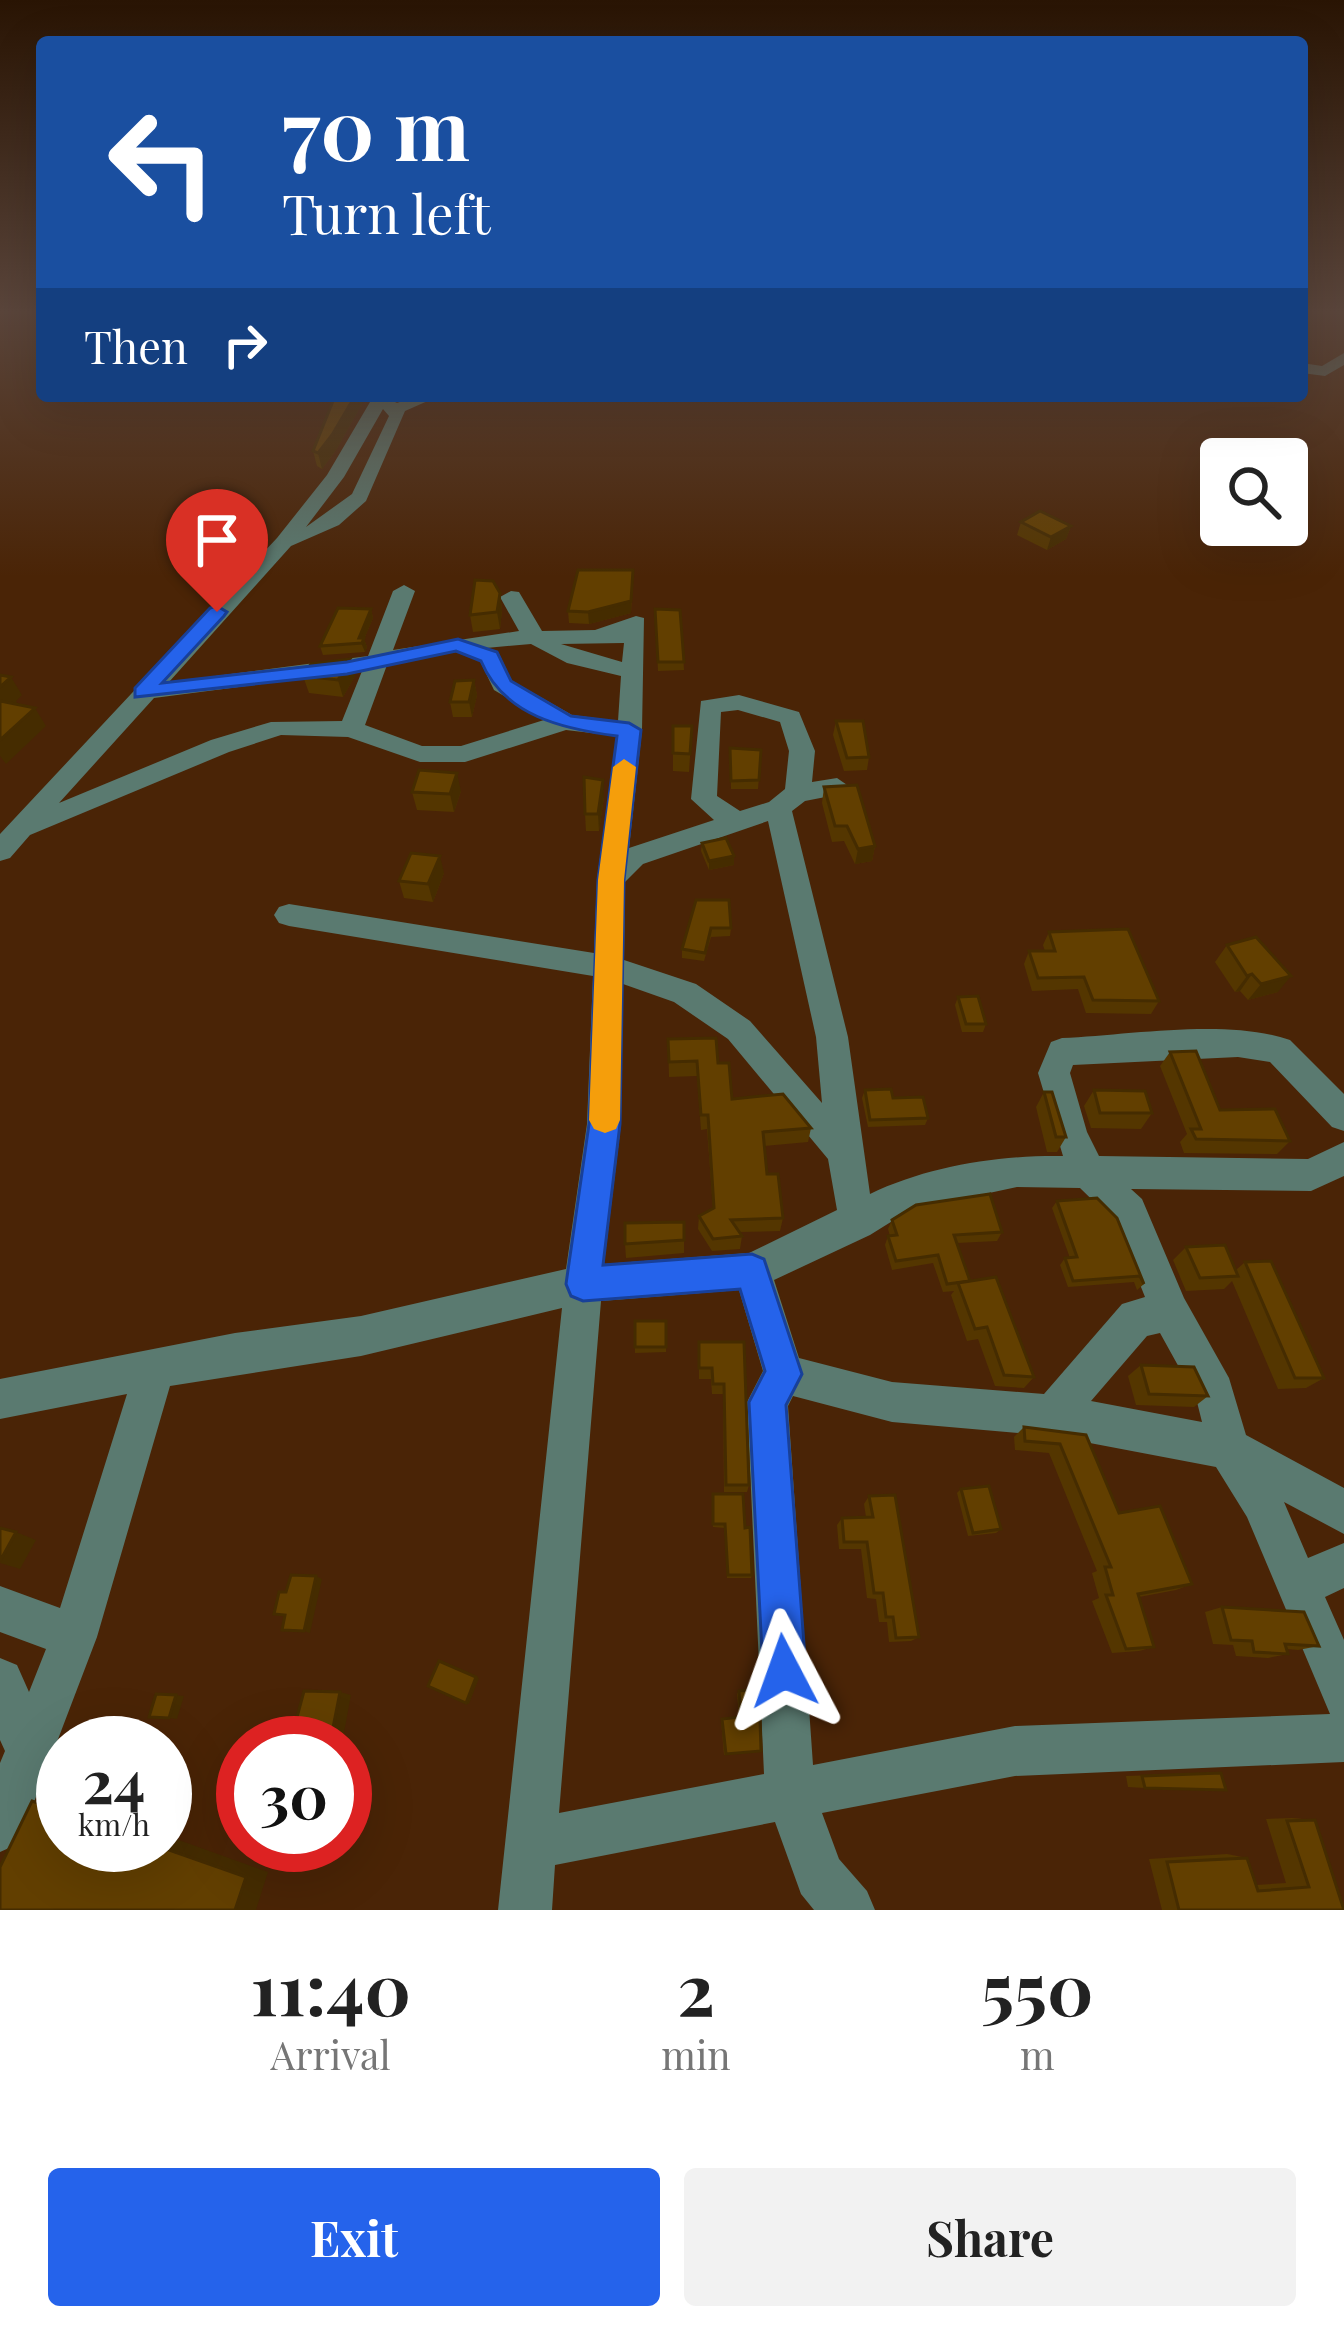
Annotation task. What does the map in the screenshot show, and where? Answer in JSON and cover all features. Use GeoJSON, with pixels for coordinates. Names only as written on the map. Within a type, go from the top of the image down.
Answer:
{"type":"FeatureCollection","features":[{"type":"Feature","properties":{"kind":"street"},"geometry":{"type":"LineString","coordinates":[[9,841],[284,542],[386,402],[397,416],[360,502],[334,522],[284,542]]}},
{"type":"Feature","properties":{"kind":"street"},"geometry":{"type":"LineString","coordinates":[[351,729],[404,591]]}},
{"type":"Feature","properties":{"kind":"street"},"geometry":{"type":"LineString","coordinates":[[511,597],[521,627],[553,650],[624,648]]}},
{"type":"Feature","properties":{"kind":"street"},"geometry":{"type":"LineString","coordinates":[[142,692],[347,668],[376,659],[532,636],[624,648]]}},
{"type":"Feature","properties":{"kind":"street"},"geometry":{"type":"LineString","coordinates":[[458,645],[490,657],[502,685],[566,722]]}},
{"type":"Feature","properties":{"kind":"street"},"geometry":{"type":"LineString","coordinates":[[525,1910],[583,1284],[604,1124],[611,880],[629,730],[624,648]]}},
{"type":"Feature","properties":{"kind":"street"},"geometry":{"type":"LineString","coordinates":[[736,822],[704,800],[709,706],[739,702],[790,717],[802,751],[788,801],[832,1036],[844,1153],[857,1223]]}},
{"type":"Feature","properties":{"kind":"street"},"geometry":{"type":"LineString","coordinates":[[9,841],[220,746],[280,727],[351,729],[420,754],[465,754],[493,741],[566,722],[629,730]]}},
{"type":"Feature","properties":{"kind":"street"},"geometry":{"type":"LineString","coordinates":[[611,880],[632,857],[837,787]]}},
{"type":"Feature","properties":{"kind":"street"},"geometry":{"type":"LineString","coordinates":[[289,915],[610,967],[685,993],[739,1030],[844,1153]]}},
{"type":"Feature","properties":{"kind":"street"},"geometry":{"type":"LineString","coordinates":[[1344,1116],[1279,1050],[1238,1044],[1062,1052],[1054,1073],[1070,1134],[1089,1173],[1108,1186],[1129,1211],[1170,1312],[1215,1392],[1229,1448],[1262,1502],[1344,1696]]}},
{"type":"Feature","properties":{"kind":"street"},"geometry":{"type":"LineString","coordinates":[[0,1399],[361,1336],[583,1284],[752,1271],[857,1223],[905,1195],[1017,1171],[1311,1174],[1344,1158]]}},
{"type":"Feature","properties":{"kind":"street"},"geometry":{"type":"LineString","coordinates":[[752,1271],[784,1374],[767,1402],[790,1794],[819,1876],[848,1910]]}},
{"type":"Feature","properties":{"kind":"street"},"geometry":{"type":"LineString","coordinates":[[1053,1415],[1136,1318],[1170,1312]]}},
{"type":"Feature","properties":{"kind":"street"},"geometry":{"type":"LineString","coordinates":[[0,1826],[74,1637],[155,1369]]}},
{"type":"Feature","properties":{"kind":"street"},"geometry":{"type":"LineString","coordinates":[[784,1374],[892,1402],[1053,1415],[1229,1448],[1344,1512]]}},
{"type":"Feature","properties":{"kind":"street"},"geometry":{"type":"LineString","coordinates":[[1300,1585],[1344,1565]]}},
{"type":"Feature","properties":{"kind":"street"},"geometry":{"type":"LineString","coordinates":[[0,1610],[74,1637]]}},
{"type":"Feature","properties":{"kind":"street"},"geometry":{"type":"LineString","coordinates":[[0,1682],[28,1748]]}},
{"type":"Feature","properties":{"kind":"street"},"geometry":{"type":"LineString","coordinates":[[531,1844],[1015,1750],[1344,1738]]}},
{"type":"Feature","properties":{"kind":"building"},"geometry":{"type":"Polygon","coordinates":[[[333,402],[351,402],[318,453],[313,451],[333,402]]]}},
{"type":"Feature","properties":{"kind":"building"},"geometry":{"type":"Polygon","coordinates":[[[1040,511],[1071,526],[1051,537],[1021,522],[1040,511]]]}},
{"type":"Feature","properties":{"kind":"building"},"geometry":{"type":"Polygon","coordinates":[[[578,570],[633,570],[631,601],[588,612],[568,611],[578,570]]]}},
{"type":"Feature","properties":{"kind":"building"},"geometry":{"type":"Polygon","coordinates":[[[475,580],[493,581],[500,593],[497,612],[470,615],[475,580]]]}},
{"type":"Feature","properties":{"kind":"building"},"geometry":{"type":"Polygon","coordinates":[[[338,608],[371,609],[359,638],[364,638],[362,643],[320,646],[338,608]]]}},
{"type":"Feature","properties":{"kind":"building"},"geometry":{"type":"Polygon","coordinates":[[[655,609],[680,610],[684,662],[658,662],[655,609]]]}},
{"type":"Feature","properties":{"kind":"building"},"geometry":{"type":"Polygon","coordinates":[[[350,659],[338,680],[303,676],[311,664],[350,659]]]}},
{"type":"Feature","properties":{"kind":"building"},"geometry":{"type":"Polygon","coordinates":[[[474,680],[469,702],[450,702],[455,681],[474,680]]]}},
{"type":"Feature","properties":{"kind":"building"},"geometry":{"type":"Polygon","coordinates":[[[0,701],[35,708],[0,740],[0,701]]]}},
{"type":"Feature","properties":{"kind":"building"},"geometry":{"type":"Polygon","coordinates":[[[836,721],[863,721],[869,757],[847,758],[836,721]]]}},
{"type":"Feature","properties":{"kind":"building"},"geometry":{"type":"Polygon","coordinates":[[[673,726],[692,726],[690,754],[673,753],[673,726]]]}},
{"type":"Feature","properties":{"kind":"building"},"geometry":{"type":"Polygon","coordinates":[[[730,748],[761,750],[759,780],[731,781],[730,748]]]}},
{"type":"Feature","properties":{"kind":"building"},"geometry":{"type":"Polygon","coordinates":[[[419,770],[457,773],[450,794],[412,792],[419,770]]]}},
{"type":"Feature","properties":{"kind":"building"},"geometry":{"type":"Polygon","coordinates":[[[584,777],[603,780],[598,814],[585,814],[584,777]]]}},
{"type":"Feature","properties":{"kind":"building"},"geometry":{"type":"Polygon","coordinates":[[[857,785],[875,846],[858,849],[847,826],[835,826],[824,787],[857,785]]]}},
{"type":"Feature","properties":{"kind":"building"},"geometry":{"type":"Polygon","coordinates":[[[726,838],[734,856],[709,861],[702,843],[726,838]]]}},
{"type":"Feature","properties":{"kind":"building"},"geometry":{"type":"Polygon","coordinates":[[[411,853],[440,856],[428,884],[399,881],[411,853]]]}},
{"type":"Feature","properties":{"kind":"building"},"geometry":{"type":"Polygon","coordinates":[[[696,900],[729,900],[731,928],[711,928],[705,953],[682,949],[696,900]]]}},
{"type":"Feature","properties":{"kind":"building"},"geometry":{"type":"Polygon","coordinates":[[[1128,929],[1159,1001],[1093,1000],[1084,977],[1038,978],[1029,951],[1055,951],[1049,932],[1128,929]]]}},
{"type":"Feature","properties":{"kind":"building"},"geometry":{"type":"Polygon","coordinates":[[[1256,937],[1291,976],[1261,984],[1252,974],[1247,976],[1227,945],[1256,937]]]}},
{"type":"Feature","properties":{"kind":"building"},"geometry":{"type":"Polygon","coordinates":[[[978,996],[986,1024],[966,1024],[958,997],[978,996]]]}},
{"type":"Feature","properties":{"kind":"building"},"geometry":{"type":"Polygon","coordinates":[[[716,1038],[718,1063],[729,1063],[732,1099],[783,1094],[811,1128],[763,1132],[767,1174],[778,1174],[783,1218],[731,1220],[742,1236],[713,1239],[699,1216],[714,1208],[708,1115],[701,1115],[697,1061],[669,1062],[668,1039],[716,1038]]]}},
{"type":"Feature","properties":{"kind":"building"},"geometry":{"type":"Polygon","coordinates":[[[1196,1051],[1220,1110],[1275,1109],[1290,1141],[1196,1139],[1191,1129],[1201,1129],[1170,1052],[1196,1051]]]}},
{"type":"Feature","properties":{"kind":"building"},"geometry":{"type":"Polygon","coordinates":[[[891,1089],[893,1098],[923,1097],[928,1118],[870,1120],[865,1090],[891,1089]]]}},
{"type":"Feature","properties":{"kind":"building"},"geometry":{"type":"Polygon","coordinates":[[[1094,1090],[1145,1091],[1152,1113],[1100,1113],[1094,1090]]]}},
{"type":"Feature","properties":{"kind":"building"},"geometry":{"type":"Polygon","coordinates":[[[1044,1092],[1052,1092],[1066,1137],[1056,1137],[1044,1092]]]}},
{"type":"Feature","properties":{"kind":"building"},"geometry":{"type":"Polygon","coordinates":[[[990,1194],[1002,1232],[954,1235],[970,1281],[947,1284],[938,1255],[896,1261],[888,1236],[897,1235],[892,1220],[916,1205],[990,1194]]]}},
{"type":"Feature","properties":{"kind":"building"},"geometry":{"type":"Polygon","coordinates":[[[1097,1198],[1117,1218],[1144,1284],[1140,1276],[1073,1281],[1065,1258],[1077,1257],[1057,1201],[1097,1198]]]}},
{"type":"Feature","properties":{"kind":"building"},"geometry":{"type":"Polygon","coordinates":[[[684,1222],[684,1240],[625,1244],[625,1223],[684,1222]]]}},
{"type":"Feature","properties":{"kind":"building"},"geometry":{"type":"Polygon","coordinates":[[[1225,1245],[1238,1276],[1200,1278],[1186,1247],[1225,1245]]]}},
{"type":"Feature","properties":{"kind":"building"},"geometry":{"type":"Polygon","coordinates":[[[1271,1261],[1324,1378],[1295,1378],[1245,1262],[1271,1261]]]}},
{"type":"Feature","properties":{"kind":"building"},"geometry":{"type":"Polygon","coordinates":[[[996,1277],[1034,1377],[1004,1375],[987,1327],[975,1329],[958,1283],[996,1277]]]}},
{"type":"Feature","properties":{"kind":"building"},"geometry":{"type":"Polygon","coordinates":[[[635,1321],[666,1321],[666,1347],[635,1347],[635,1321]]]}},
{"type":"Feature","properties":{"kind":"building"},"geometry":{"type":"Polygon","coordinates":[[[699,1342],[744,1342],[749,1485],[726,1485],[724,1384],[713,1384],[712,1368],[699,1368],[699,1342]]]}},
{"type":"Feature","properties":{"kind":"building"},"geometry":{"type":"Polygon","coordinates":[[[1141,1365],[1194,1367],[1208,1396],[1149,1394],[1141,1365]]]}},
{"type":"Feature","properties":{"kind":"building"},"geometry":{"type":"Polygon","coordinates":[[[1024,1427],[1086,1435],[1119,1513],[1160,1506],[1192,1584],[1138,1594],[1154,1647],[1126,1649],[1106,1595],[1113,1595],[1105,1567],[1111,1567],[1060,1444],[1025,1441],[1024,1427]]]}},
{"type":"Feature","properties":{"kind":"building"},"geometry":{"type":"Polygon","coordinates":[[[989,1486],[1001,1529],[973,1533],[961,1489],[989,1486]]]}},
{"type":"Feature","properties":{"kind":"building"},"geometry":{"type":"Polygon","coordinates":[[[713,1494],[743,1494],[752,1575],[728,1575],[725,1524],[713,1524],[713,1494]]]}},
{"type":"Feature","properties":{"kind":"building"},"geometry":{"type":"Polygon","coordinates":[[[895,1495],[919,1637],[896,1638],[893,1617],[886,1617],[883,1593],[874,1593],[867,1542],[844,1542],[842,1518],[873,1517],[869,1496],[895,1495]]]}},
{"type":"Feature","properties":{"kind":"building"},"geometry":{"type":"Polygon","coordinates":[[[0,1528],[16,1532],[0,1561],[0,1528]]]}},
{"type":"Feature","properties":{"kind":"building"},"geometry":{"type":"Polygon","coordinates":[[[291,1575],[316,1576],[304,1631],[282,1630],[285,1615],[274,1614],[279,1592],[286,1592],[291,1575]]]}},
{"type":"Feature","properties":{"kind":"building"},"geometry":{"type":"Polygon","coordinates":[[[1222,1607],[1304,1612],[1319,1646],[1285,1644],[1288,1654],[1254,1652],[1252,1641],[1231,1640],[1222,1607]]]}},
{"type":"Feature","properties":{"kind":"building"},"geometry":{"type":"Polygon","coordinates":[[[439,1661],[476,1677],[466,1703],[428,1686],[439,1661]]]}},
{"type":"Feature","properties":{"kind":"building"},"geometry":{"type":"Polygon","coordinates":[[[759,1689],[761,1751],[726,1754],[722,1719],[741,1717],[739,1691],[759,1689]]]}},
{"type":"Feature","properties":{"kind":"building"},"geometry":{"type":"Polygon","coordinates":[[[304,1691],[340,1692],[335,1716],[297,1716],[304,1691]]]}},
{"type":"Feature","properties":{"kind":"building"},"geometry":{"type":"Polygon","coordinates":[[[156,1694],[176,1695],[170,1716],[149,1716],[156,1694]]]}},
{"type":"Feature","properties":{"kind":"building"},"geometry":{"type":"Polygon","coordinates":[[[1221,1773],[1226,1790],[1145,1788],[1142,1776],[1221,1773]]]}},
{"type":"Feature","properties":{"kind":"building"},"geometry":{"type":"Polygon","coordinates":[[[32,1801],[36,1802],[36,1872],[192,1872],[192,1858],[216,1866],[216,1872],[246,1877],[235,1910],[0,1910],[0,1867],[32,1801]]]}},
{"type":"Feature","properties":{"kind":"building"},"geometry":{"type":"Polygon","coordinates":[[[1315,1820],[1344,1910],[1179,1910],[1167,1862],[1247,1858],[1258,1891],[1309,1887],[1287,1821],[1315,1820]]]}},
{"type":"Feature","properties":{"kind":"slow traffic"},"geometry":{"type":"LineString","coordinates":[[605,1120],[611,880],[624,767]]}},
{"type":"Feature","properties":{"kind":"route"},"geometry":{"type":"LineString","coordinates":[[217,612],[142,692],[347,668],[458,645],[490,657],[502,685],[566,722],[629,730],[611,880],[604,1124],[583,1284],[752,1271],[784,1374],[767,1402],[784,1671]]}}]}
